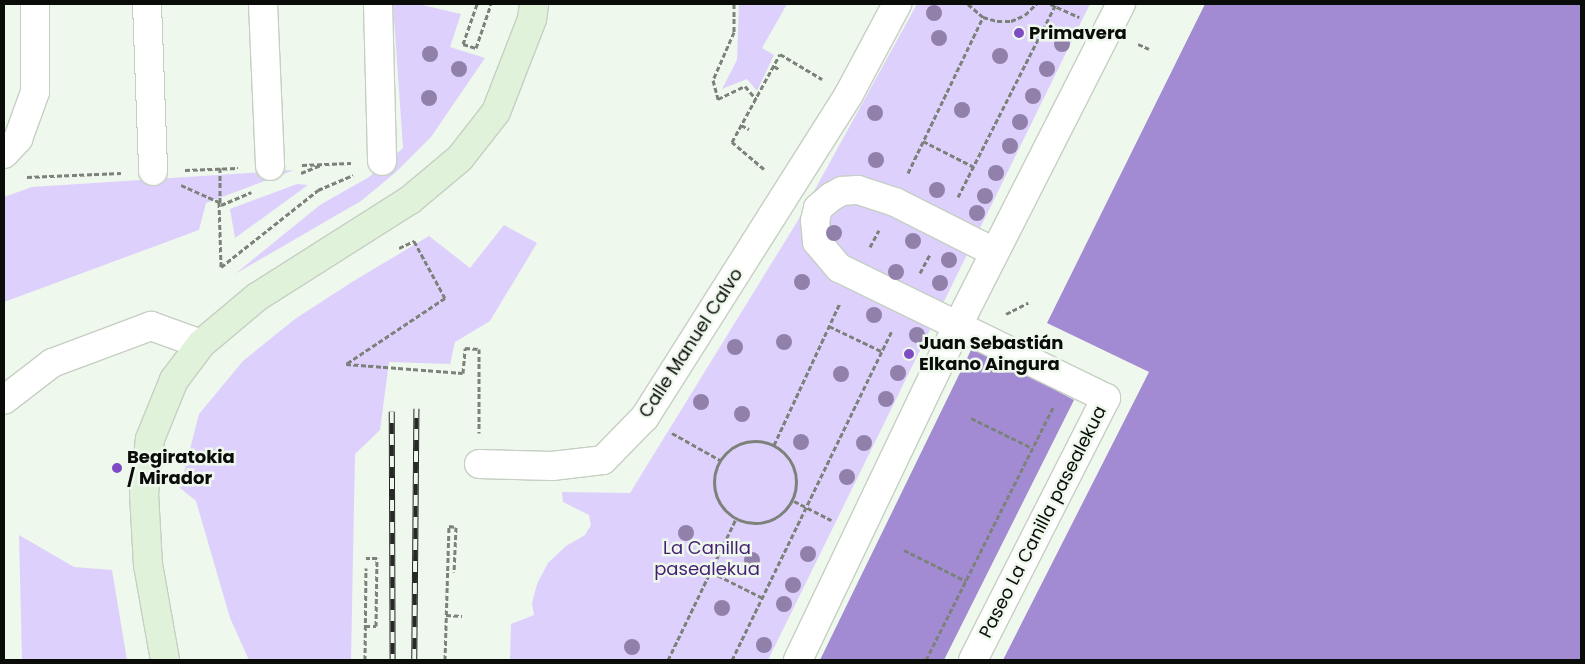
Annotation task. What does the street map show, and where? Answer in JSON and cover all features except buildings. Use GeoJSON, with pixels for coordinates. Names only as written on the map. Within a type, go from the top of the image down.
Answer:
{"type":"FeatureCollection","features":[{"type":"Feature","properties":{"kind":"street"},"geometry":{"type":"LineString","coordinates":[[4,154],[18,139],[35,92],[35,4]]}},
{"type":"Feature","properties":{"kind":"street"},"geometry":{"type":"LineString","coordinates":[[147,4],[153,172]]}},
{"type":"Feature","properties":{"kind":"street"},"geometry":{"type":"LineString","coordinates":[[263,4],[270,166]]}},
{"type":"Feature","properties":{"kind":"street"},"geometry":{"type":"LineString","coordinates":[[378,4],[382,161]]}},
{"type":"Feature","properties":{"kind":"street"},"geometry":{"type":"LineString","coordinates":[[166,660],[148,566],[144,494],[150,439],[158,413],[174,380],[201,344],[256,296],[410,200],[460,158],[496,112],[532,19],[534,4]]}},
{"type":"Feature","properties":{"kind":"street","name":"Calle Manuel Calvo"},"geometry":{"type":"LineString","coordinates":[[479,464],[552,466],[603,460],[645,417],[849,94],[897,4]]}},
{"type":"Feature","properties":{"kind":"street"},"geometry":{"type":"LineString","coordinates":[[798,660],[958,325],[1121,4]]}},
{"type":"Feature","properties":{"kind":"street"},"geometry":{"type":"LineString","coordinates":[[789,190],[818,208]]}},
{"type":"Feature","properties":{"kind":"street"},"geometry":{"type":"LineString","coordinates":[[958,325],[839,268],[818,242],[815,221],[818,208],[842,191],[858,190],[895,202],[994,252]]}},
{"type":"Feature","properties":{"kind":"street","name":"Paseo La Canilla pasealekua"},"geometry":{"type":"LineString","coordinates":[[958,325],[1106,398],[974,660]]}},
{"type":"Feature","properties":{"kind":"street"},"geometry":{"type":"LineString","coordinates":[[4,400],[52,363],[151,326],[201,344]]}},
{"type":"Feature","properties":{"kind":"path"},"geometry":{"type":"LineString","coordinates":[[470,4],[476,5],[463,44],[476,48],[491,4]]}},
{"type":"Feature","properties":{"kind":"path"},"geometry":{"type":"LineString","coordinates":[[734,4],[734,32],[713,80],[718,98],[745,86],[756,99]]}},
{"type":"Feature","properties":{"kind":"path"},"geometry":{"type":"LineString","coordinates":[[968,4],[982,17],[997,21],[1011,21],[1025,15],[1036,4]]}},
{"type":"Feature","properties":{"kind":"path"},"geometry":{"type":"LineString","coordinates":[[1050,4],[1082,18]]}},
{"type":"Feature","properties":{"kind":"path"},"geometry":{"type":"LineString","coordinates":[[789,190],[732,142],[780,54],[812,73]]}},
{"type":"Feature","properties":{"kind":"path"},"geometry":{"type":"LineString","coordinates":[[774,66],[780,70]]}},
{"type":"Feature","properties":{"kind":"path"},"geometry":{"type":"LineString","coordinates":[[741,125],[748,129]]}},
{"type":"Feature","properties":{"kind":"path"},"geometry":{"type":"LineString","coordinates":[[923,141],[974,167]]}},
{"type":"Feature","properties":{"kind":"path"},"geometry":{"type":"LineString","coordinates":[[220,168],[221,267],[318,190],[382,161]]}},
{"type":"Feature","properties":{"kind":"path"},"geometry":{"type":"LineString","coordinates":[[153,172],[219,202],[220,223]]}},
{"type":"Feature","properties":{"kind":"path"},"geometry":{"type":"LineString","coordinates":[[395,241],[399,248],[414,241],[445,298],[346,364],[463,373],[465,348],[480,349],[479,464]]}},
{"type":"Feature","properties":{"kind":"path"},"geometry":{"type":"LineString","coordinates":[[829,326],[881,351]]}},
{"type":"Feature","properties":{"kind":"path"},"geometry":{"type":"LineString","coordinates":[[926,660],[1056,400]]}},
{"type":"Feature","properties":{"kind":"path"},"geometry":{"type":"LineString","coordinates":[[645,417],[720,460]]}},
{"type":"Feature","properties":{"kind":"path"},"geometry":{"type":"LineString","coordinates":[[971,418],[1032,448]]}},
{"type":"Feature","properties":{"kind":"path"},"geometry":{"type":"LineString","coordinates":[[746,442],[774,445],[785,453],[794,470],[796,489],[794,500],[784,512],[762,524],[736,519],[725,511],[717,498],[714,484],[720,460],[733,447],[746,442]]}},
{"type":"Feature","properties":{"kind":"path"},"geometry":{"type":"LineString","coordinates":[[794,500],[807,508]]}},
{"type":"Feature","properties":{"kind":"path"},"geometry":{"type":"LineString","coordinates":[[668,660],[736,519]]}},
{"type":"Feature","properties":{"kind":"path"},"geometry":{"type":"LineString","coordinates":[[445,660],[448,526],[456,527],[454,572]]}},
{"type":"Feature","properties":{"kind":"path"},"geometry":{"type":"LineString","coordinates":[[904,550],[966,581]]}},
{"type":"Feature","properties":{"kind":"path"},"geometry":{"type":"LineString","coordinates":[[365,626],[376,626],[377,558],[366,558]]}},
{"type":"Feature","properties":{"kind":"path"},"geometry":{"type":"LineString","coordinates":[[365,660],[366,568]]}},
{"type":"Feature","properties":{"kind":"path"},"geometry":{"type":"LineString","coordinates":[[711,572],[763,598]]}},
{"type":"Feature","properties":{"kind":"path"},"geometry":{"type":"LineString","coordinates":[[446,615],[462,616]]}},
{"type":"Feature","properties":{"kind":"green space"},"geometry":{"type":"Polygon","coordinates":[[[393,4],[418,4],[461,14],[450,47],[485,58],[431,137],[396,172],[361,201],[235,274],[320,205],[369,177],[403,148],[393,4]]]}},
{"type":"Feature","properties":{"kind":"green space"},"geometry":{"type":"Polygon","coordinates":[[[739,4],[787,4],[762,48],[774,55],[757,91],[747,79],[722,89],[737,60],[739,4]]]}},
{"type":"Feature","properties":{"kind":"green space","name":"La Canilla pasealekua"},"geometry":{"type":"Polygon","coordinates":[[[917,4],[1090,4],[768,660],[510,660],[511,624],[534,615],[532,603],[537,584],[548,563],[566,546],[585,535],[591,525],[589,515],[563,502],[562,492],[630,493],[797,222],[917,4]]]}},
{"type":"Feature","properties":{"kind":"green space"},"geometry":{"type":"Polygon","coordinates":[[[294,170],[206,203],[199,230],[4,302],[4,197],[32,187],[294,170]]]}},
{"type":"Feature","properties":{"kind":"green space"},"geometry":{"type":"Polygon","coordinates":[[[297,184],[308,185],[235,238],[230,209],[297,184]]]}},
{"type":"Feature","properties":{"kind":"green space"},"geometry":{"type":"Polygon","coordinates":[[[504,225],[537,243],[490,321],[455,342],[450,364],[389,362],[380,430],[355,454],[351,660],[249,660],[230,618],[196,501],[180,488],[199,414],[243,361],[295,319],[352,282],[429,236],[470,268],[504,225]]]}},
{"type":"Feature","properties":{"kind":"green space"},"geometry":{"type":"Polygon","coordinates":[[[19,535],[74,567],[112,570],[127,660],[22,660],[19,535]]]}},
{"type":"Feature","properties":{"kind":"shaded area"},"geometry":{"type":"Polygon","coordinates":[[[1205,4],[1581,4],[1581,660],[1003,660],[1149,372],[1047,323],[1205,4]]]}},
{"type":"Feature","properties":{"kind":"shaded area"},"geometry":{"type":"Polygon","coordinates":[[[973,346],[1074,400],[944,660],[820,660],[973,346]]]}},
{"type":"Feature","properties":{"kind":"railway"},"geometry":{"type":"LineString","coordinates":[[414,660],[416,409]]}},
{"type":"Feature","properties":{"kind":"railway"},"geometry":{"type":"LineString","coordinates":[[392,412],[393,660]]}},
{"type":"Feature","properties":{"kind":"place","name":"Primavera"},"geometry":{"type":"Point","coordinates":[1019,33]}},
{"type":"Feature","properties":{"kind":"place","name":"Juan Sebastián Elkano Aingura"},"geometry":{"type":"Point","coordinates":[909,354]}},
{"type":"Feature","properties":{"kind":"place","name":"Begiratokia / Mirador"},"geometry":{"type":"Point","coordinates":[117,468]}}]}
